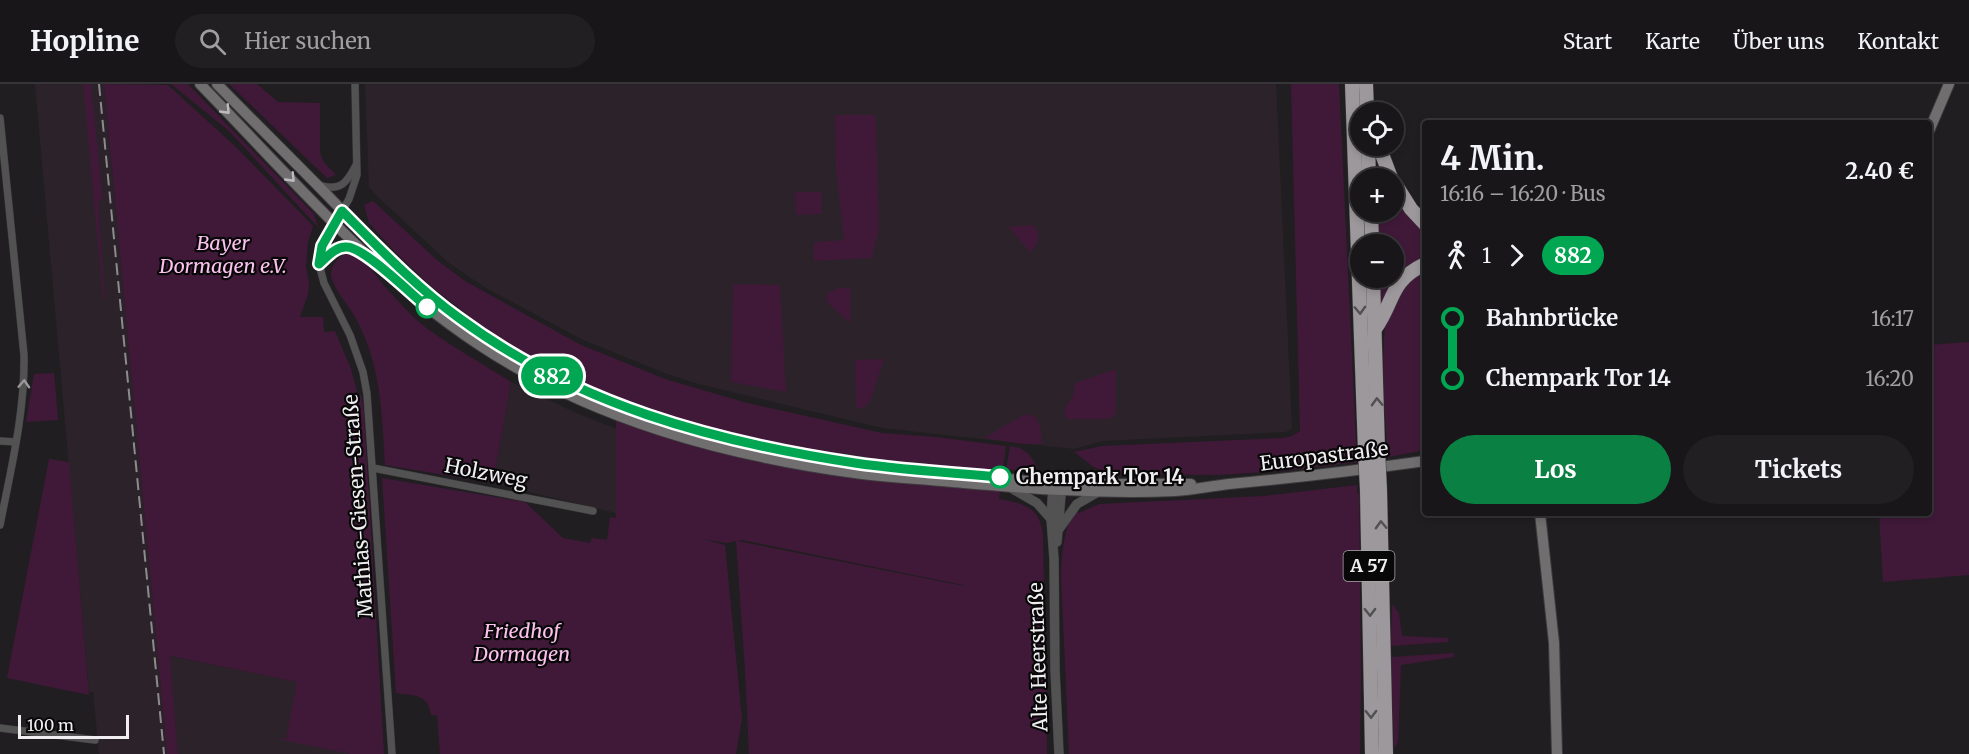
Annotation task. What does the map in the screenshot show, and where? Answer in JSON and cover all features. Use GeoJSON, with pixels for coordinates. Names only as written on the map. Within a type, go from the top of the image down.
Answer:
{"type":"FeatureCollection","features":[{"type":"Feature","properties":{"kind":"highway","name":"A 57"},"geometry":{"type":"LineString","coordinates":[[1352,84],[1372,450],[1377,639],[1384,668],[1386,754]]}},
{"type":"Feature","properties":{"kind":"highway"},"geometry":{"type":"LineString","coordinates":[[1366,84],[1367,102]]}},
{"type":"Feature","properties":{"kind":"highway"},"geometry":{"type":"LineString","coordinates":[[1404,200],[1422,221]]}},
{"type":"Feature","properties":{"kind":"highway"},"geometry":{"type":"LineString","coordinates":[[1375,329],[1398,284],[1412,270],[1422,265]]}},
{"type":"Feature","properties":{"kind":"highway","name":"A 57"},"geometry":{"type":"LineString","coordinates":[[1372,450],[1375,329],[1373,288]]}},
{"type":"Feature","properties":{"kind":"highway","name":"A 57"},"geometry":{"type":"LineString","coordinates":[[1372,754],[1370,674],[1377,639]]}},
{"type":"Feature","properties":{"kind":"main road","name":"Europastraße"},"geometry":{"type":"LineString","coordinates":[[200,84],[335,223],[427,307],[511,365],[576,399],[629,420],[688,439],[800,464],[884,476],[1009,487],[1227,485]]}},
{"type":"Feature","properties":{"kind":"main road","name":"Europastraße"},"geometry":{"type":"LineString","coordinates":[[217,84],[426,293],[460,320],[547,374],[614,404],[690,429],[802,454],[1099,492],[1180,491],[1310,477],[1422,461]]}},
{"type":"Feature","properties":{"kind":"main road"},"geometry":{"type":"LineString","coordinates":[[1932,124],[1949,84]]}},
{"type":"Feature","properties":{"kind":"main road"},"geometry":{"type":"LineString","coordinates":[[1540,516],[1553,639],[1557,754]]}},
{"type":"Feature","properties":{"kind":"street"},"geometry":{"type":"LineString","coordinates":[[319,264],[322,246],[354,188],[357,163],[355,84]]}},
{"type":"Feature","properties":{"kind":"street"},"geometry":{"type":"LineString","coordinates":[[0,117],[24,355],[23,402],[0,525]]}},
{"type":"Feature","properties":{"kind":"street"},"geometry":{"type":"LineString","coordinates":[[315,184],[329,188],[338,187],[350,177],[357,163]]}},
{"type":"Feature","properties":{"kind":"street"},"geometry":{"type":"LineString","coordinates":[[319,264],[342,247],[356,249],[368,255]]}},
{"type":"Feature","properties":{"kind":"street","name":"Mathias-Giesen-Straße"},"geometry":{"type":"LineString","coordinates":[[319,264],[324,283],[350,335],[363,372],[370,411],[392,754]]}},
{"type":"Feature","properties":{"kind":"street"},"geometry":{"type":"LineString","coordinates":[[0,441],[16,442]]}},
{"type":"Feature","properties":{"kind":"street","name":"Holzweg"},"geometry":{"type":"LineString","coordinates":[[373,468],[593,511]]}},
{"type":"Feature","properties":{"kind":"street"},"geometry":{"type":"LineString","coordinates":[[1009,487],[1037,503],[1051,519]]}},
{"type":"Feature","properties":{"kind":"street","name":"Alte Heerstraße"},"geometry":{"type":"LineString","coordinates":[[1057,487],[1051,519],[1059,754]]}},
{"type":"Feature","properties":{"kind":"street","name":"Alte Heerstraße"},"geometry":{"type":"LineString","coordinates":[[1054,559],[1058,531],[1057,487]]}},
{"type":"Feature","properties":{"kind":"street"},"geometry":{"type":"LineString","coordinates":[[1058,531],[1077,504],[1099,492]]}},
{"type":"Feature","properties":{"kind":"street"},"geometry":{"type":"LineString","coordinates":[[0,728],[95,740]]}},
{"type":"Feature","properties":{"kind":"shaded area"},"geometry":{"type":"Polygon","coordinates":[[[35,84],[104,84],[167,754],[99,754],[93,692],[89,692],[35,84]]]}},
{"type":"Feature","properties":{"kind":"shaded area"},"geometry":{"type":"Polygon","coordinates":[[[365,84],[1276,84],[1292,428],[1286,432],[1103,441],[1074,449],[882,428],[699,384],[667,374],[583,340],[486,288],[449,263],[377,196],[369,187],[365,84]]]}},
{"type":"Feature","properties":{"kind":"shaded area"},"geometry":{"type":"Polygon","coordinates":[[[511,382],[574,412],[617,429],[616,513],[493,483],[511,382]]]}},
{"type":"Feature","properties":{"kind":"shaded area"},"geometry":{"type":"Polygon","coordinates":[[[169,656],[298,682],[286,740],[351,754],[178,754],[169,656]]]}},
{"type":"Feature","properties":{"kind":"green space"},"geometry":{"type":"Polygon","coordinates":[[[83,84],[91,84],[103,200],[98,201],[105,298],[103,299],[83,84]]]}},
{"type":"Feature","properties":{"kind":"green space","name":"Bayer Dormagen e.V."},"geometry":{"type":"Polygon","coordinates":[[[104,84],[168,85],[237,148],[313,226],[308,242],[306,266],[308,294],[300,317],[323,317],[324,332],[335,331],[351,369],[358,395],[361,395],[364,413],[384,754],[351,754],[272,738],[286,739],[297,682],[170,656],[178,754],[167,754],[104,84]]]}},
{"type":"Feature","properties":{"kind":"green space"},"geometry":{"type":"Polygon","coordinates":[[[171,84],[188,84],[314,214],[318,227],[229,131],[171,84]]]}},
{"type":"Feature","properties":{"kind":"green space"},"geometry":{"type":"Polygon","coordinates":[[[229,84],[257,84],[278,102],[320,103],[320,152],[323,161],[336,175],[327,178],[229,84]]]}},
{"type":"Feature","properties":{"kind":"green space"},"geometry":{"type":"Polygon","coordinates":[[[1291,84],[1339,84],[1357,462],[1281,471],[1218,475],[1115,474],[1095,468],[1074,452],[1102,446],[1283,438],[1300,431],[1291,84]]]}},
{"type":"Feature","properties":{"kind":"green space"},"geometry":{"type":"Polygon","coordinates":[[[835,115],[876,116],[879,228],[872,258],[814,261],[814,242],[844,240],[836,170],[835,115]]]}},
{"type":"Feature","properties":{"kind":"green space"},"geometry":{"type":"Polygon","coordinates":[[[795,192],[821,192],[822,214],[796,215],[795,192]]]}},
{"type":"Feature","properties":{"kind":"green space","name":"Friedhof Dormagen"},"geometry":{"type":"Polygon","coordinates":[[[373,201],[437,260],[465,281],[579,344],[665,379],[747,403],[882,433],[1006,446],[999,499],[1029,508],[1038,517],[1043,534],[1047,754],[749,754],[736,541],[726,543],[703,539],[725,545],[742,719],[736,754],[440,754],[437,715],[431,715],[423,699],[414,695],[396,693],[382,478],[525,502],[563,538],[590,543],[592,538],[607,540],[610,517],[616,518],[616,399],[550,368],[487,330],[432,287],[398,255],[369,223],[364,205],[373,201]],[[742,540],[737,541],[964,586],[742,540]]]}},
{"type":"Feature","properties":{"kind":"green space"},"geometry":{"type":"Polygon","coordinates":[[[1404,204],[1422,226],[1422,264],[1404,284],[1404,234],[1379,234],[1378,222],[1404,222],[1404,204]]]}},
{"type":"Feature","properties":{"kind":"green space"},"geometry":{"type":"Polygon","coordinates":[[[1033,225],[1038,232],[1038,239],[1036,246],[1030,252],[1008,227],[1033,225]]]}},
{"type":"Feature","properties":{"kind":"green space"},"geometry":{"type":"Polygon","coordinates":[[[344,254],[364,262],[384,286],[425,327],[511,382],[493,483],[385,465],[379,389],[370,352],[364,334],[331,277],[333,267],[344,254]]]}},
{"type":"Feature","properties":{"kind":"green space"},"geometry":{"type":"Polygon","coordinates":[[[1422,270],[1422,451],[1388,457],[1383,372],[1386,324],[1390,305],[1396,292],[1404,288],[1404,284],[1422,270]]]}},
{"type":"Feature","properties":{"kind":"green space"},"geometry":{"type":"Polygon","coordinates":[[[733,284],[780,285],[786,392],[731,382],[733,284]]]}},
{"type":"Feature","properties":{"kind":"green space"},"geometry":{"type":"Polygon","coordinates":[[[838,288],[850,288],[850,323],[826,299],[828,293],[838,288]]]}},
{"type":"Feature","properties":{"kind":"green space"},"geometry":{"type":"Polygon","coordinates":[[[1380,288],[1401,288],[1381,310],[1380,288]]]}},
{"type":"Feature","properties":{"kind":"green space"},"geometry":{"type":"Polygon","coordinates":[[[1969,342],[1969,575],[1883,582],[1879,516],[1932,516],[1932,345],[1969,342]]]}},
{"type":"Feature","properties":{"kind":"green space"},"geometry":{"type":"Polygon","coordinates":[[[884,359],[870,401],[865,407],[858,409],[856,406],[855,360],[884,359]]]}},
{"type":"Feature","properties":{"kind":"green space"},"geometry":{"type":"Polygon","coordinates":[[[1116,369],[1116,414],[1108,419],[1067,419],[1064,415],[1065,408],[1073,396],[1075,383],[1116,369]]]}},
{"type":"Feature","properties":{"kind":"green space"},"geometry":{"type":"Polygon","coordinates":[[[54,373],[58,420],[26,422],[34,374],[54,373]]]}},
{"type":"Feature","properties":{"kind":"green space"},"geometry":{"type":"Polygon","coordinates":[[[1025,414],[1036,417],[1041,430],[1042,444],[1024,444],[984,438],[1025,414]]]}},
{"type":"Feature","properties":{"kind":"green space"},"geometry":{"type":"Polygon","coordinates":[[[1010,446],[1020,448],[1027,453],[1038,468],[1024,471],[1006,469],[1010,446]]]}},
{"type":"Feature","properties":{"kind":"green space"},"geometry":{"type":"Polygon","coordinates":[[[49,459],[69,462],[89,695],[7,678],[49,459]]]}},
{"type":"Feature","properties":{"kind":"green space"},"geometry":{"type":"Polygon","coordinates":[[[1357,485],[1359,494],[1361,672],[1360,754],[1069,754],[1061,575],[1066,534],[1075,511],[1079,513],[1099,504],[1264,496],[1357,485]]]}},
{"type":"Feature","properties":{"kind":"green space"},"geometry":{"type":"Polygon","coordinates":[[[1392,604],[1399,613],[1402,636],[1448,638],[1448,642],[1391,646],[1392,604]]]}},
{"type":"Feature","properties":{"kind":"green space"},"geometry":{"type":"Polygon","coordinates":[[[1454,653],[1454,657],[1401,665],[1398,742],[1394,749],[1391,657],[1454,653]]]}},
{"type":"Feature","properties":{"kind":"railway"},"geometry":{"type":"LineString","coordinates":[[99,84],[164,754]]}},
{"type":"Feature","properties":{"kind":"bus line","name":"882"},"geometry":{"type":"LineString","coordinates":[[427,307],[368,255],[356,249],[342,247],[319,264],[322,246],[342,211],[426,293],[460,320],[547,374],[614,404],[690,429],[802,454],[856,463],[1000,477]]}},
{"type":"Feature","properties":{"kind":"place","name":"Chempark Tor 14"},"geometry":{"type":"Point","coordinates":[1000,477]}}]}
